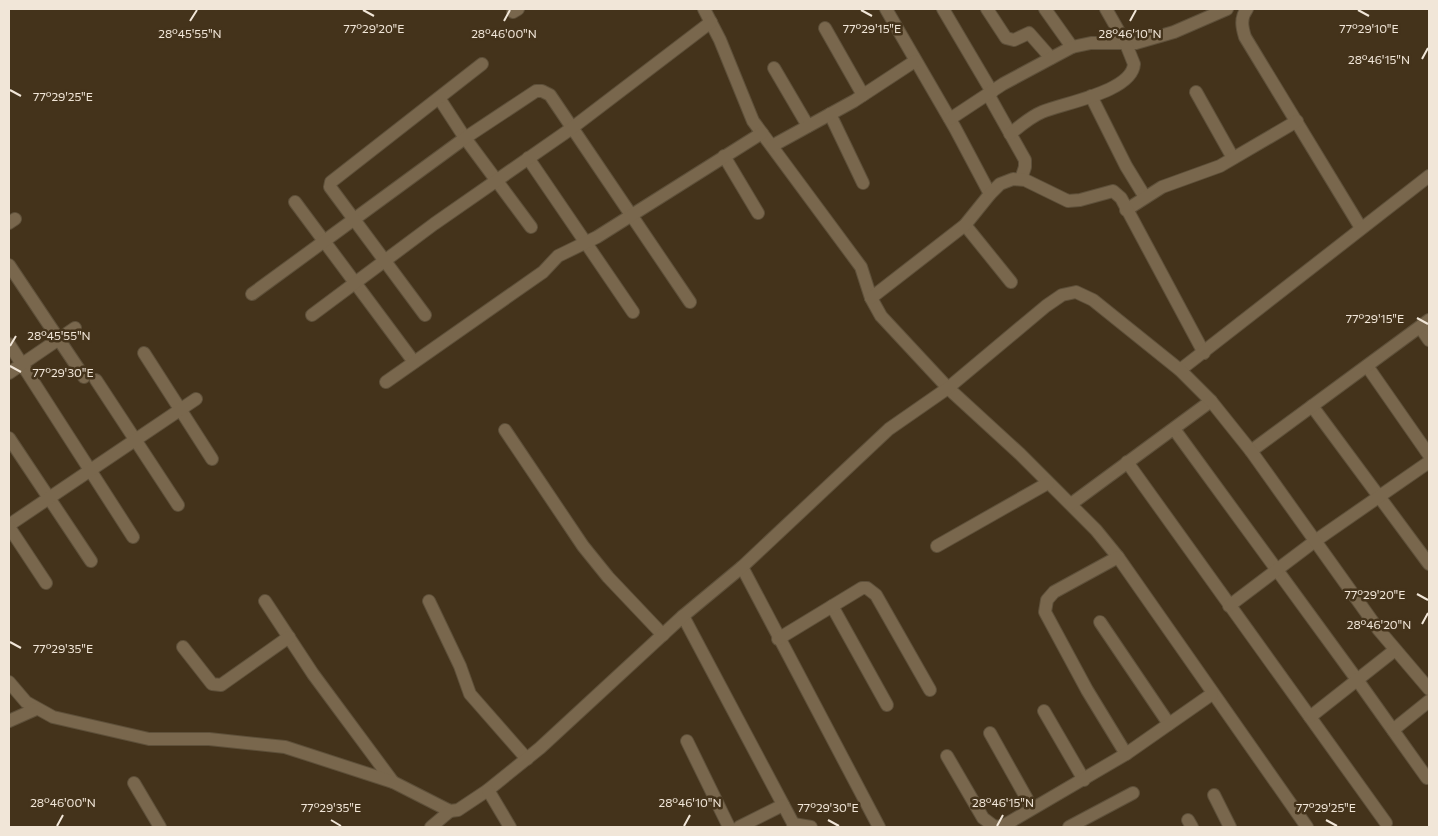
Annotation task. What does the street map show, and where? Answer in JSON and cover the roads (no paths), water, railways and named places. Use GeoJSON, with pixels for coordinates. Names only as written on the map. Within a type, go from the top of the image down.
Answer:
{"type":"FeatureCollection","features":[{"type":"Feature","properties":{"kind":"street"},"geometry":{"type":"LineString","coordinates":[[704,9],[745,105],[772,146],[861,267],[871,298],[881,316],[948,388],[1071,504],[1118,557],[1306,827]]}},
{"type":"Feature","properties":{"kind":"street"},"geometry":{"type":"LineString","coordinates":[[886,9],[950,119],[990,194]]}},
{"type":"Feature","properties":{"kind":"street"},"geometry":{"type":"LineString","coordinates":[[943,9],[990,93],[1026,164],[1021,179]]}},
{"type":"Feature","properties":{"kind":"street"},"geometry":{"type":"LineString","coordinates":[[987,9],[1006,38],[1014,40],[1029,33],[1051,58]]}},
{"type":"Feature","properties":{"kind":"street"},"geometry":{"type":"LineString","coordinates":[[1045,9],[1072,47]]}},
{"type":"Feature","properties":{"kind":"street"},"geometry":{"type":"LineString","coordinates":[[1010,134],[1039,114],[1092,96],[1124,81],[1134,68],[1126,44],[1106,9]]}},
{"type":"Feature","properties":{"kind":"street"},"geometry":{"type":"LineString","coordinates":[[950,119],[990,93],[1072,47],[1091,43],[1126,44],[1174,32],[1227,9]]}},
{"type":"Feature","properties":{"kind":"street"},"geometry":{"type":"LineString","coordinates":[[1247,9],[1244,13],[1242,25],[1245,37],[1361,228]]}},
{"type":"Feature","properties":{"kind":"street"},"geometry":{"type":"LineString","coordinates":[[312,315],[497,180],[572,128],[711,22]]}},
{"type":"Feature","properties":{"kind":"street"},"geometry":{"type":"LineString","coordinates":[[825,28],[863,95]]}},
{"type":"Feature","properties":{"kind":"street"},"geometry":{"type":"LineString","coordinates":[[772,146],[863,95],[916,61]]}},
{"type":"Feature","properties":{"kind":"street"},"geometry":{"type":"LineString","coordinates":[[425,315],[330,187],[330,182],[482,64]]}},
{"type":"Feature","properties":{"kind":"street"},"geometry":{"type":"LineString","coordinates":[[774,68],[808,126]]}},
{"type":"Feature","properties":{"kind":"street"},"geometry":{"type":"LineString","coordinates":[[252,294],[465,138],[536,91],[542,91],[550,95],[690,302]]}},
{"type":"Feature","properties":{"kind":"street"},"geometry":{"type":"LineString","coordinates":[[1196,92],[1233,158]]}},
{"type":"Feature","properties":{"kind":"street"},"geometry":{"type":"LineString","coordinates":[[1092,96],[1126,166],[1145,197]]}},
{"type":"Feature","properties":{"kind":"street"},"geometry":{"type":"LineString","coordinates":[[439,98],[465,138],[531,227]]}},
{"type":"Feature","properties":{"kind":"street"},"geometry":{"type":"LineString","coordinates":[[830,114],[863,183]]}},
{"type":"Feature","properties":{"kind":"street"},"geometry":{"type":"LineString","coordinates":[[1126,210],[1162,187],[1206,172],[1296,121]]}},
{"type":"Feature","properties":{"kind":"street"},"geometry":{"type":"LineString","coordinates":[[386,382],[543,272],[558,256],[586,242],[762,132]]}},
{"type":"Feature","properties":{"kind":"street"},"geometry":{"type":"LineString","coordinates":[[724,156],[758,212]]}},
{"type":"Feature","properties":{"kind":"street"},"geometry":{"type":"LineString","coordinates":[[528,158],[633,312]]}},
{"type":"Feature","properties":{"kind":"street"},"geometry":{"type":"LineString","coordinates":[[1180,370],[1429,176]]}},
{"type":"Feature","properties":{"kind":"street"},"geometry":{"type":"LineString","coordinates":[[871,298],[965,224],[1000,184],[1013,179],[1021,179],[1068,201],[1080,200],[1113,191],[1121,198],[1204,353]]}},
{"type":"Feature","properties":{"kind":"street"},"geometry":{"type":"LineString","coordinates":[[295,202],[414,362]]}},
{"type":"Feature","properties":{"kind":"street"},"geometry":{"type":"LineString","coordinates":[[965,224],[1011,282]]}},
{"type":"Feature","properties":{"kind":"street"},"geometry":{"type":"LineString","coordinates":[[9,265],[59,339],[90,378],[178,505]]}},
{"type":"Feature","properties":{"kind":"street"},"geometry":{"type":"LineString","coordinates":[[9,682],[26,702],[53,717],[149,739],[209,739],[285,747],[393,782],[450,811],[458,810],[488,790],[570,722],[683,616],[742,567],[889,429],[948,388],[1046,306],[1062,295],[1076,292],[1093,300],[1180,370],[1211,401],[1251,450],[1395,650],[1429,689]]}},
{"type":"Feature","properties":{"kind":"street"},"geometry":{"type":"LineString","coordinates":[[1251,450],[1425,324],[1429,340]]}},
{"type":"Feature","properties":{"kind":"street"},"geometry":{"type":"LineString","coordinates":[[9,373],[75,328]]}},
{"type":"Feature","properties":{"kind":"street"},"geometry":{"type":"LineString","coordinates":[[9,344],[133,536]]}},
{"type":"Feature","properties":{"kind":"street"},"geometry":{"type":"LineString","coordinates":[[144,353],[212,459]]}},
{"type":"Feature","properties":{"kind":"street"},"geometry":{"type":"LineString","coordinates":[[1367,366],[1429,455]]}},
{"type":"Feature","properties":{"kind":"street"},"geometry":{"type":"LineString","coordinates":[[46,583],[9,526],[196,399]]}},
{"type":"Feature","properties":{"kind":"street"},"geometry":{"type":"LineString","coordinates":[[1071,504],[1211,401]]}},
{"type":"Feature","properties":{"kind":"street"},"geometry":{"type":"LineString","coordinates":[[1312,406],[1429,564]]}},
{"type":"Feature","properties":{"kind":"street"},"geometry":{"type":"LineString","coordinates":[[1174,429],[1427,778]]}},
{"type":"Feature","properties":{"kind":"street"},"geometry":{"type":"LineString","coordinates":[[504,430],[584,546],[608,577],[663,635]]}},
{"type":"Feature","properties":{"kind":"street"},"geometry":{"type":"LineString","coordinates":[[9,438],[91,561]]}},
{"type":"Feature","properties":{"kind":"street"},"geometry":{"type":"LineString","coordinates":[[1128,462],[1229,606],[1386,823]]}},
{"type":"Feature","properties":{"kind":"street"},"geometry":{"type":"LineString","coordinates":[[1229,606],[1315,541],[1429,462]]}},
{"type":"Feature","properties":{"kind":"street"},"geometry":{"type":"LineString","coordinates":[[937,546],[1048,483]]}},
{"type":"Feature","properties":{"kind":"street"},"geometry":{"type":"LineString","coordinates":[[1118,557],[1054,592],[1047,600],[1045,612],[1087,690],[1126,754]]}},
{"type":"Feature","properties":{"kind":"street"},"geometry":{"type":"LineString","coordinates":[[742,567],[778,639],[879,827]]}},
{"type":"Feature","properties":{"kind":"street"},"geometry":{"type":"LineString","coordinates":[[778,639],[862,588],[871,590],[930,690]]}},
{"type":"Feature","properties":{"kind":"street"},"geometry":{"type":"LineString","coordinates":[[265,601],[288,637],[393,782]]}},
{"type":"Feature","properties":{"kind":"street"},"geometry":{"type":"LineString","coordinates":[[429,601],[460,666],[470,694],[527,759]]}},
{"type":"Feature","properties":{"kind":"street"},"geometry":{"type":"LineString","coordinates":[[832,606],[888,705]]}},
{"type":"Feature","properties":{"kind":"street"},"geometry":{"type":"LineString","coordinates":[[683,616],[794,826],[811,827]]}},
{"type":"Feature","properties":{"kind":"street"},"geometry":{"type":"LineString","coordinates":[[1100,622],[1169,724]]}},
{"type":"Feature","properties":{"kind":"street"},"geometry":{"type":"LineString","coordinates":[[183,647],[212,684],[216,686],[288,637]]}},
{"type":"Feature","properties":{"kind":"street"},"geometry":{"type":"LineString","coordinates":[[1310,717],[1395,650]]}},
{"type":"Feature","properties":{"kind":"street"},"geometry":{"type":"LineString","coordinates":[[947,756],[983,818],[988,824],[998,827],[1084,780],[1126,754],[1212,694]]}},
{"type":"Feature","properties":{"kind":"street"},"geometry":{"type":"LineString","coordinates":[[1393,730],[1429,701]]}},
{"type":"Feature","properties":{"kind":"street"},"geometry":{"type":"LineString","coordinates":[[9,721],[36,709]]}},
{"type":"Feature","properties":{"kind":"street"},"geometry":{"type":"LineString","coordinates":[[1044,711],[1084,780]]}},
{"type":"Feature","properties":{"kind":"street"},"geometry":{"type":"LineString","coordinates":[[990,733],[1032,808]]}},
{"type":"Feature","properties":{"kind":"street"},"geometry":{"type":"LineString","coordinates":[[687,741],[730,827]]}},
{"type":"Feature","properties":{"kind":"street"},"geometry":{"type":"LineString","coordinates":[[134,783],[160,827]]}},
{"type":"Feature","properties":{"kind":"street"},"geometry":{"type":"LineString","coordinates":[[488,790],[510,827]]}},
{"type":"Feature","properties":{"kind":"street"},"geometry":{"type":"LineString","coordinates":[[1069,827],[1133,793]]}},
{"type":"Feature","properties":{"kind":"street"},"geometry":{"type":"LineString","coordinates":[[1214,796],[1230,827]]}},
{"type":"Feature","properties":{"kind":"street"},"geometry":{"type":"LineString","coordinates":[[739,827],[783,805]]}},
{"type":"Feature","properties":{"kind":"street"},"geometry":{"type":"LineString","coordinates":[[432,827],[450,811]]}}]}
